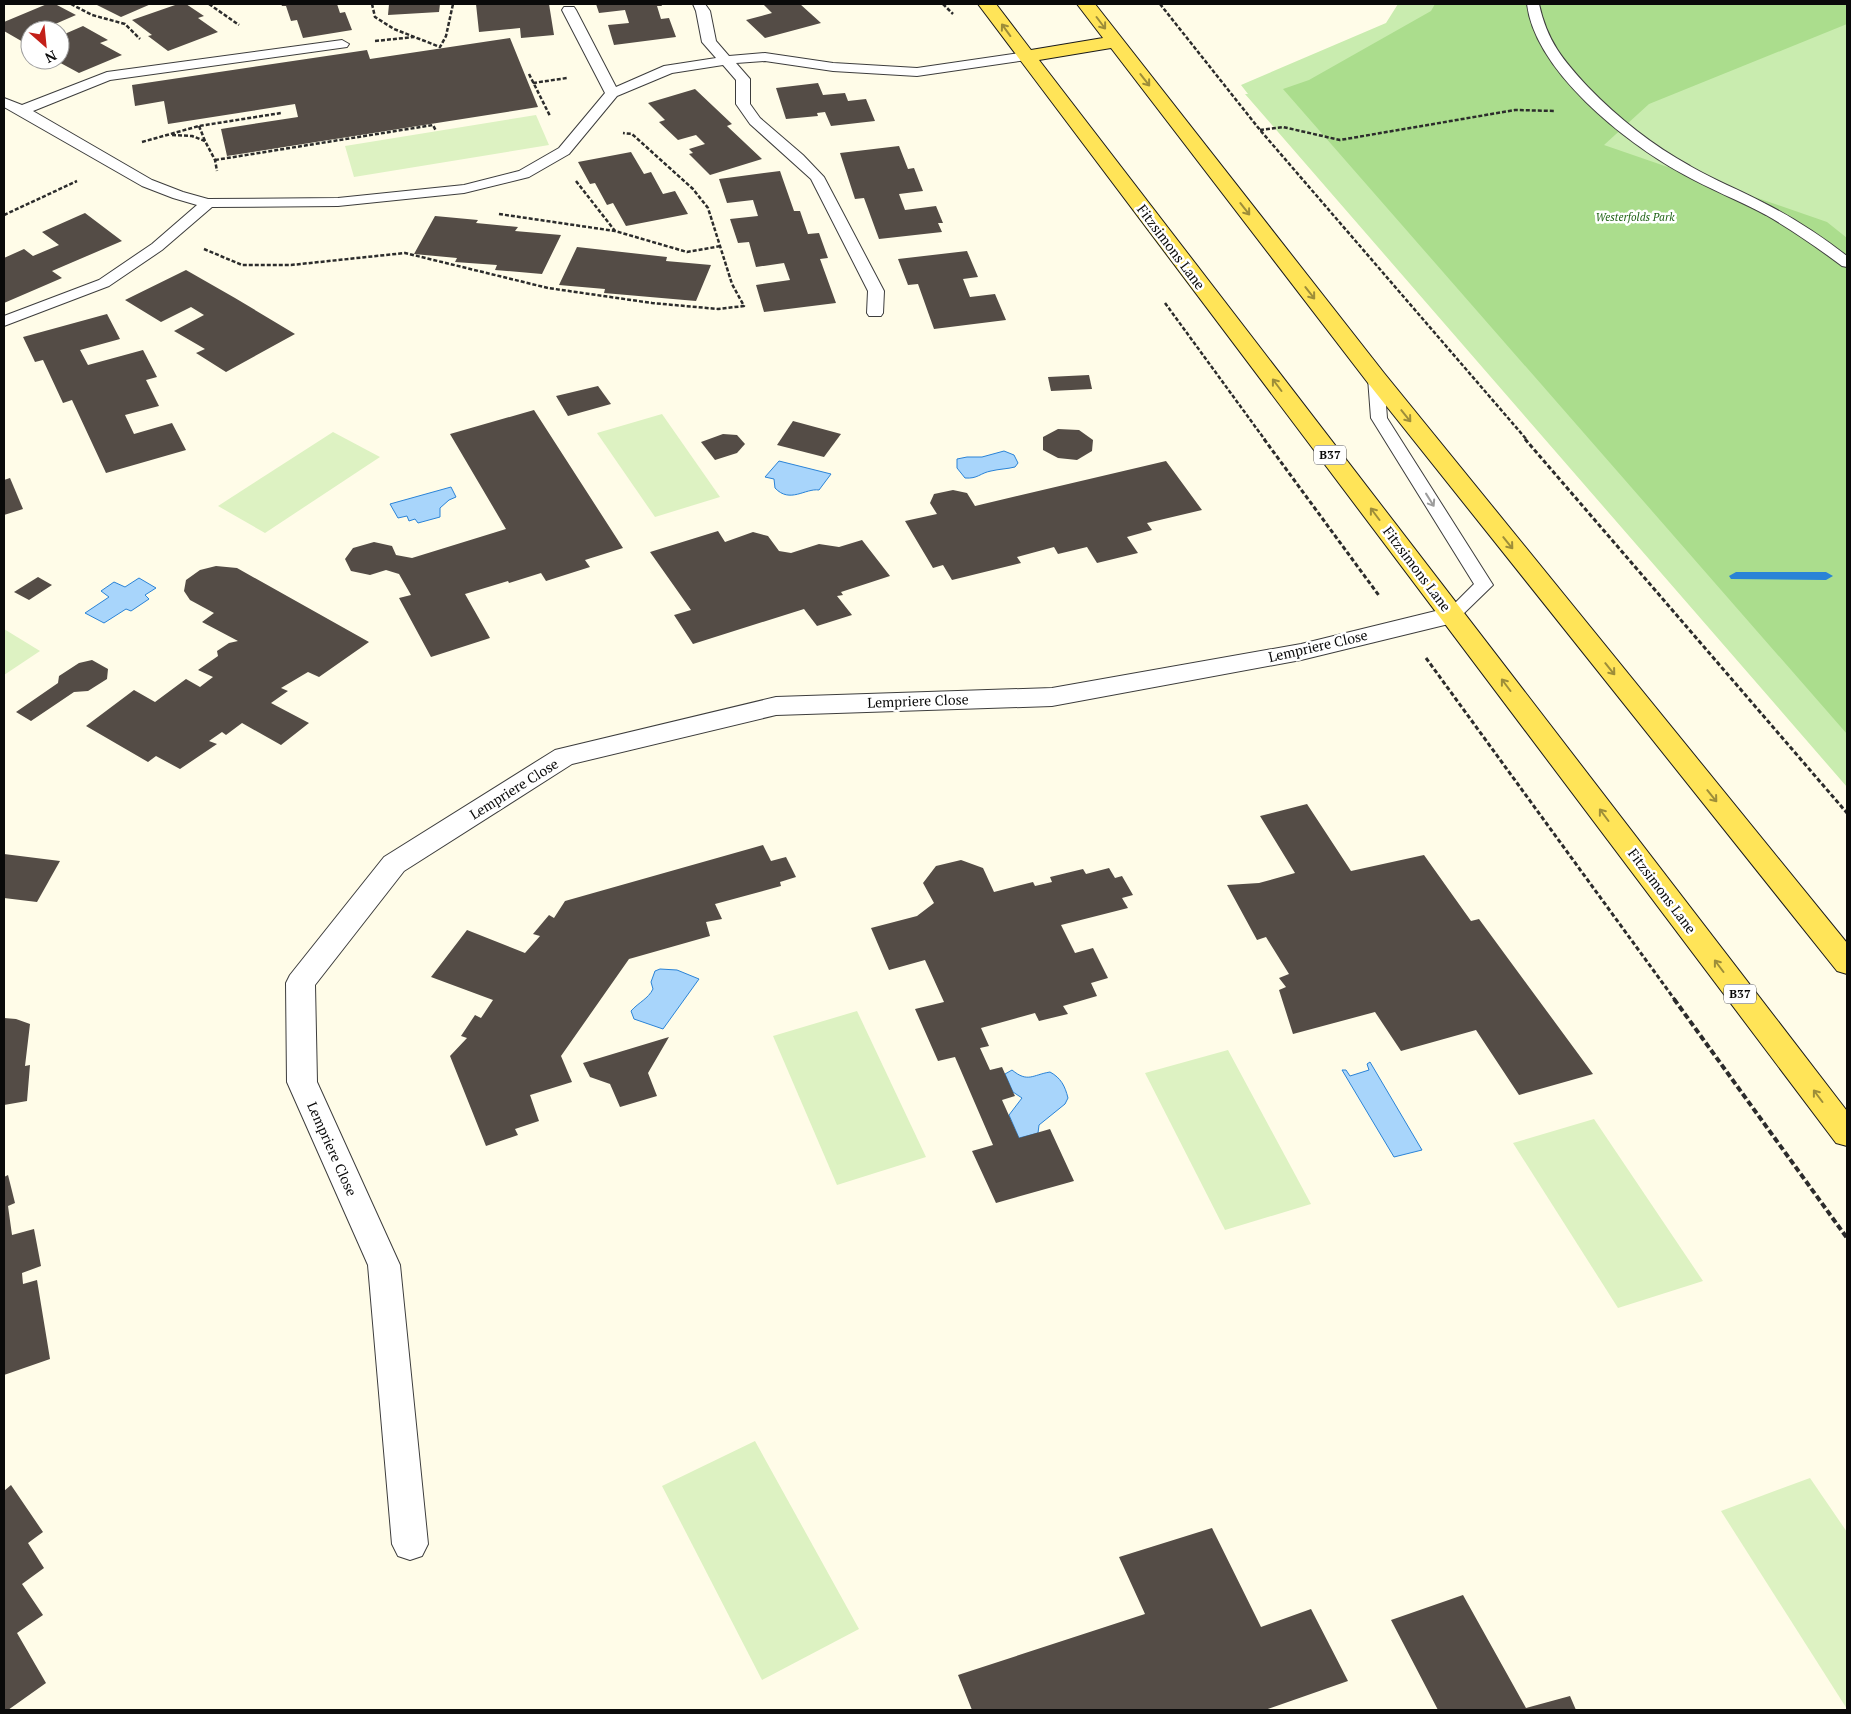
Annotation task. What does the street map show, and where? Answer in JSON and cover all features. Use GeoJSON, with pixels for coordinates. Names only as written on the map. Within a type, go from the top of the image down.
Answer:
{"type":"FeatureCollection","features":[{"type":"Feature","properties":{"kind":"main road","name":"Fitzsimons Lane"},"geometry":{"type":"LineString","coordinates":[[987,4],[1847,1134]]}},
{"type":"Feature","properties":{"kind":"main road"},"geometry":{"type":"LineString","coordinates":[[1086,4],[1376,378],[1847,963]]}},
{"type":"Feature","properties":{"kind":"main road"},"geometry":{"type":"LineString","coordinates":[[1026,56],[1115,42]]}},
{"type":"Feature","properties":{"kind":"street","name":"Lempriere Close"},"geometry":{"type":"LineString","coordinates":[[410,1544],[384,1265],[302,1082],[300,983],[394,864],[564,757],[766,708],[776,706],[1052,696],[1301,652],[1452,615]]}},
{"type":"Feature","properties":{"kind":"lane"},"geometry":{"type":"LineString","coordinates":[[699,4],[703,11],[709,42],[728,60],[743,79],[743,104],[755,121],[817,177],[876,291],[875,313]]}},
{"type":"Feature","properties":{"kind":"lane"},"geometry":{"type":"LineString","coordinates":[[1533,4],[1537,24],[1547,48],[1564,70],[1603,112],[1674,163],[1781,218],[1810,235],[1847,263]]}},
{"type":"Feature","properties":{"kind":"lane"},"geometry":{"type":"LineString","coordinates":[[569,10],[612,93]]}},
{"type":"Feature","properties":{"kind":"lane"},"geometry":{"type":"LineString","coordinates":[[22,110],[107,76],[342,44]]}},
{"type":"Feature","properties":{"kind":"lane"},"geometry":{"type":"LineString","coordinates":[[4,102],[22,110],[147,183],[178,195],[208,203],[338,202],[464,189],[524,174],[564,151],[612,93],[669,69],[728,60],[765,57],[833,67],[917,72],[1026,56]]}},
{"type":"Feature","properties":{"kind":"lane"},"geometry":{"type":"LineString","coordinates":[[4,321],[104,283],[157,247],[208,203]]}},
{"type":"Feature","properties":{"kind":"lane"},"geometry":{"type":"LineString","coordinates":[[1376,378],[1379,418],[1484,585],[1452,615]]}},
{"type":"Feature","properties":{"kind":"path"},"geometry":{"type":"LineString","coordinates":[[71,4],[92,15],[125,24],[144,42],[146,70]]}},
{"type":"Feature","properties":{"kind":"path"},"geometry":{"type":"LineString","coordinates":[[372,4],[375,17],[394,29],[440,47],[446,36],[453,4]]}},
{"type":"Feature","properties":{"kind":"path"},"geometry":{"type":"LineString","coordinates":[[1160,4],[1260,130],[1847,813]]}},
{"type":"Feature","properties":{"kind":"path"},"geometry":{"type":"LineString","coordinates":[[342,44],[414,37]]}},
{"type":"Feature","properties":{"kind":"path"},"geometry":{"type":"LineString","coordinates":[[1260,130],[1283,127],[1340,140],[1515,110],[1603,112]]}},
{"type":"Feature","properties":{"kind":"path"},"geometry":{"type":"LineString","coordinates":[[95,152],[169,135],[198,126],[281,113]]}},
{"type":"Feature","properties":{"kind":"path"},"geometry":{"type":"LineString","coordinates":[[198,126],[215,160],[220,182],[208,203]]}},
{"type":"Feature","properties":{"kind":"path"},"geometry":{"type":"LineString","coordinates":[[215,160],[433,126],[436,131]]}},
{"type":"Feature","properties":{"kind":"path"},"geometry":{"type":"LineString","coordinates":[[171,235],[242,265],[291,265],[405,253],[548,288],[652,303],[718,309],[744,306],[732,284],[708,208],[694,190],[632,134],[585,126]]}},
{"type":"Feature","properties":{"kind":"path"},"geometry":{"type":"LineString","coordinates":[[169,135],[192,136],[205,141]]}},
{"type":"Feature","properties":{"kind":"path"},"geometry":{"type":"LineString","coordinates":[[556,156],[615,231]]}},
{"type":"Feature","properties":{"kind":"path"},"geometry":{"type":"LineString","coordinates":[[4,215],[113,163]]}},
{"type":"Feature","properties":{"kind":"path"},"geometry":{"type":"LineString","coordinates":[[464,189],[464,209],[615,231],[687,252],[721,246]]}},
{"type":"Feature","properties":{"kind":"path"},"geometry":{"type":"LineString","coordinates":[[1379,595],[1847,1238]]}},
{"type":"Feature","properties":{"kind":"green space","name":"Westerfolds Park"},"geometry":{"type":"Polygon","coordinates":[[[1398,4],[1847,4],[1847,787],[1245,94],[1248,94],[1241,85],[1386,23],[1398,4]]]}},
{"type":"Feature","properties":{"kind":"green space","name":"Westerfolds Park"},"geometry":{"type":"Polygon","coordinates":[[[1435,4],[1847,4],[1847,24],[1649,104],[1604,145],[1827,222],[1847,238],[1847,734],[1283,89],[1309,80],[1431,11],[1435,4]]]}},
{"type":"Feature","properties":{"kind":"green space"},"geometry":{"type":"Polygon","coordinates":[[[536,115],[549,145],[354,177],[345,146],[536,115]]]}},
{"type":"Feature","properties":{"kind":"green space"},"geometry":{"type":"Polygon","coordinates":[[[662,414],[720,497],[655,517],[597,433],[662,414]]]}},
{"type":"Feature","properties":{"kind":"green space"},"geometry":{"type":"Polygon","coordinates":[[[333,432],[380,457],[265,533],[218,506],[333,432]]]}},
{"type":"Feature","properties":{"kind":"green space"},"geometry":{"type":"Polygon","coordinates":[[[4,629],[40,651],[4,675],[4,629]]]}},
{"type":"Feature","properties":{"kind":"green space"},"geometry":{"type":"Polygon","coordinates":[[[857,1011],[926,1157],[837,1185],[773,1036],[857,1011]]]}},
{"type":"Feature","properties":{"kind":"green space"},"geometry":{"type":"Polygon","coordinates":[[[1228,1050],[1311,1204],[1225,1230],[1145,1073],[1228,1050]]]}},
{"type":"Feature","properties":{"kind":"green space"},"geometry":{"type":"Polygon","coordinates":[[[1594,1119],[1703,1281],[1618,1308],[1513,1143],[1594,1119]]]}},
{"type":"Feature","properties":{"kind":"green space"},"geometry":{"type":"Polygon","coordinates":[[[755,1441],[859,1629],[762,1680],[662,1486],[755,1441]]]}},
{"type":"Feature","properties":{"kind":"green space"},"geometry":{"type":"Polygon","coordinates":[[[1810,1478],[1847,1532],[1847,1709],[1721,1511],[1810,1478]]]}},
{"type":"Feature","properties":{"kind":"water"},"geometry":{"type":"Polygon","coordinates":[[[1004,451],[1014,455],[1018,463],[1015,467],[991,471],[969,478],[965,478],[957,468],[957,459],[982,457],[1004,451]]]}},
{"type":"Feature","properties":{"kind":"water"},"geometry":{"type":"Polygon","coordinates":[[[779,461],[831,474],[819,490],[786,495],[775,488],[774,479],[765,477],[779,461]]]}},
{"type":"Feature","properties":{"kind":"water"},"geometry":{"type":"Polygon","coordinates":[[[451,487],[456,497],[440,508],[440,517],[418,523],[415,519],[409,521],[407,516],[398,518],[390,504],[451,487]]]}},
{"type":"Feature","properties":{"kind":"water"},"geometry":{"type":"Polygon","coordinates":[[[139,578],[156,588],[145,595],[149,599],[131,611],[126,609],[104,623],[85,613],[109,597],[101,591],[114,582],[125,587],[139,578]]]}},
{"type":"Feature","properties":{"kind":"water"},"geometry":{"type":"Polygon","coordinates":[[[660,969],[677,970],[699,979],[663,1029],[634,1019],[631,1011],[651,992],[653,989],[651,982],[655,971],[660,969]]]}},
{"type":"Feature","properties":{"kind":"water"},"geometry":{"type":"Polygon","coordinates":[[[1370,1062],[1422,1150],[1394,1157],[1342,1070],[1346,1070],[1350,1076],[1369,1070],[1367,1064],[1370,1062]]]}},
{"type":"Feature","properties":{"kind":"water"},"geometry":{"type":"Polygon","coordinates":[[[1012,1070],[1026,1077],[1050,1072],[1062,1083],[1068,1098],[1065,1104],[1039,1125],[1038,1133],[1019,1138],[1009,1115],[1022,1098],[1013,1092],[1005,1074],[1012,1070]]]}},
{"type":"Feature","properties":{"kind":"building"},"geometry":{"type":"Polygon","coordinates":[[[47,4],[55,4],[76,15],[64,20],[20,20],[20,40],[4,31],[4,22],[47,4]]]}},
{"type":"Feature","properties":{"kind":"building"},"geometry":{"type":"Polygon","coordinates":[[[151,4],[121,17],[97,5],[151,4]]]}},
{"type":"Feature","properties":{"kind":"building"},"geometry":{"type":"Polygon","coordinates":[[[178,4],[186,4],[204,16],[198,18],[218,32],[168,51],[148,36],[152,35],[132,20],[178,4]]]}},
{"type":"Feature","properties":{"kind":"building"},"geometry":{"type":"Polygon","coordinates":[[[281,4],[337,4],[340,13],[345,12],[352,30],[303,38],[297,20],[291,21],[286,6],[281,4]]]}},
{"type":"Feature","properties":{"kind":"building"},"geometry":{"type":"Polygon","coordinates":[[[389,4],[440,4],[439,12],[388,15],[389,4]]]}},
{"type":"Feature","properties":{"kind":"building"},"geometry":{"type":"Polygon","coordinates":[[[476,4],[549,4],[554,35],[521,38],[520,28],[479,32],[476,4]]]}},
{"type":"Feature","properties":{"kind":"building"},"geometry":{"type":"Polygon","coordinates":[[[596,4],[661,4],[662,6],[657,6],[661,19],[669,18],[676,37],[614,45],[608,25],[629,23],[625,10],[599,13],[596,4]]]}},
{"type":"Feature","properties":{"kind":"building"},"geometry":{"type":"Polygon","coordinates":[[[763,4],[800,4],[821,23],[765,38],[746,20],[772,13],[763,4]]]}},
{"type":"Feature","properties":{"kind":"building"},"geometry":{"type":"Polygon","coordinates":[[[83,26],[108,40],[100,43],[122,55],[79,73],[70,68],[70,32],[83,26]]]}},
{"type":"Feature","properties":{"kind":"building"},"geometry":{"type":"Polygon","coordinates":[[[510,38],[538,107],[227,156],[221,129],[298,117],[295,104],[168,124],[164,101],[135,106],[132,85],[367,50],[370,59],[510,38]]]}},
{"type":"Feature","properties":{"kind":"building"},"geometry":{"type":"Polygon","coordinates":[[[818,83],[823,95],[845,93],[848,101],[866,99],[875,121],[831,126],[825,112],[817,113],[818,116],[786,119],[776,88],[818,83]]]}},
{"type":"Feature","properties":{"kind":"building"},"geometry":{"type":"Polygon","coordinates":[[[695,89],[732,124],[727,126],[762,159],[710,175],[689,154],[693,153],[689,149],[705,144],[696,135],[678,140],[659,122],[665,120],[648,103],[695,89]]]}},
{"type":"Feature","properties":{"kind":"building"},"geometry":{"type":"Polygon","coordinates":[[[899,146],[908,169],[914,168],[923,191],[899,194],[905,210],[936,206],[943,223],[938,223],[942,232],[879,239],[864,198],[855,199],[840,153],[899,146]]]}},
{"type":"Feature","properties":{"kind":"building"},"geometry":{"type":"Polygon","coordinates":[[[631,152],[644,174],[651,172],[663,194],[675,191],[688,214],[626,226],[613,203],[607,205],[595,183],[590,184],[578,162],[631,152]]]}},
{"type":"Feature","properties":{"kind":"building"},"geometry":{"type":"Polygon","coordinates":[[[780,171],[794,211],[800,211],[808,234],[819,233],[828,258],[820,259],[836,303],[764,312],[756,285],[790,280],[784,263],[756,267],[749,242],[738,243],[730,219],[758,216],[753,200],[727,203],[719,179],[780,171]]]}},
{"type":"Feature","properties":{"kind":"building"},"geometry":{"type":"Polygon","coordinates":[[[85,213],[122,241],[52,271],[62,278],[4,303],[4,258],[24,249],[33,256],[59,245],[42,232],[85,213]]]}},
{"type":"Feature","properties":{"kind":"building"},"geometry":{"type":"Polygon","coordinates":[[[435,216],[478,220],[476,223],[518,227],[515,231],[561,235],[542,274],[495,270],[497,265],[455,262],[457,258],[414,254],[435,216]]]}},
{"type":"Feature","properties":{"kind":"building"},"geometry":{"type":"Polygon","coordinates":[[[577,247],[667,257],[666,261],[711,265],[696,301],[604,293],[605,289],[559,285],[577,247]]]}},
{"type":"Feature","properties":{"kind":"building"},"geometry":{"type":"Polygon","coordinates":[[[967,251],[978,277],[963,279],[970,297],[995,294],[1006,320],[934,329],[918,284],[908,285],[898,259],[967,251]]]}},
{"type":"Feature","properties":{"kind":"building"},"geometry":{"type":"Polygon","coordinates":[[[186,270],[295,334],[226,372],[196,353],[205,349],[174,331],[204,315],[191,307],[161,322],[125,300],[186,270]]]}},
{"type":"Feature","properties":{"kind":"building"},"geometry":{"type":"Polygon","coordinates":[[[107,314],[120,339],[80,350],[88,365],[143,350],[157,377],[146,380],[159,406],[125,415],[134,434],[172,423],[186,450],[106,473],[72,400],[63,403],[43,360],[35,362],[23,337],[107,314]]]}},
{"type":"Feature","properties":{"kind":"building"},"geometry":{"type":"Polygon","coordinates":[[[1089,375],[1092,389],[1051,391],[1048,377],[1089,375]]]}},
{"type":"Feature","properties":{"kind":"building"},"geometry":{"type":"Polygon","coordinates":[[[598,386],[611,404],[568,416],[556,396],[598,386]]]}},
{"type":"Feature","properties":{"kind":"building"},"geometry":{"type":"Polygon","coordinates":[[[534,410],[623,548],[585,560],[590,567],[546,581],[541,573],[465,594],[490,638],[431,657],[399,598],[411,595],[399,574],[386,570],[370,575],[351,571],[345,559],[353,548],[374,542],[392,546],[396,555],[412,558],[506,529],[450,434],[534,410]]]}},
{"type":"Feature","properties":{"kind":"building"},"geometry":{"type":"Polygon","coordinates":[[[793,421],[841,434],[824,457],[777,445],[793,421]]]}},
{"type":"Feature","properties":{"kind":"building"},"geometry":{"type":"Polygon","coordinates":[[[1058,429],[1079,430],[1093,440],[1092,451],[1077,460],[1058,458],[1043,450],[1043,437],[1058,429]]]}},
{"type":"Feature","properties":{"kind":"building"},"geometry":{"type":"Polygon","coordinates":[[[723,434],[737,435],[745,444],[737,453],[715,460],[701,442],[723,434]]]}},
{"type":"Feature","properties":{"kind":"building"},"geometry":{"type":"Polygon","coordinates":[[[1166,461],[1202,510],[1147,523],[1152,530],[1127,537],[1138,553],[1097,563],[1087,547],[1058,554],[1054,547],[1017,557],[1021,563],[952,580],[943,565],[933,568],[905,521],[937,514],[930,503],[934,494],[953,490],[967,493],[975,506],[1166,461]]]}},
{"type":"Feature","properties":{"kind":"building"},"geometry":{"type":"Polygon","coordinates":[[[10,478],[23,509],[4,515],[4,480],[10,478]]]}},
{"type":"Feature","properties":{"kind":"building"},"geometry":{"type":"Polygon","coordinates":[[[718,531],[725,542],[753,532],[768,536],[779,551],[791,553],[819,544],[839,547],[862,540],[890,576],[841,592],[843,595],[837,596],[852,615],[817,626],[804,609],[693,644],[674,615],[691,610],[650,552],[718,531]]]}},
{"type":"Feature","properties":{"kind":"building"},"geometry":{"type":"Polygon","coordinates":[[[216,566],[237,568],[369,642],[319,677],[308,672],[281,688],[288,691],[271,703],[309,723],[281,745],[242,723],[226,735],[222,732],[209,741],[217,744],[180,769],[156,756],[148,762],[86,726],[134,690],[155,702],[186,679],[200,687],[213,677],[198,670],[218,656],[217,651],[229,643],[238,641],[202,622],[214,613],[190,600],[184,591],[186,580],[200,570],[216,566]]]}},
{"type":"Feature","properties":{"kind":"building"},"geometry":{"type":"Polygon","coordinates":[[[38,577],[52,585],[29,600],[14,592],[38,577]]]}},
{"type":"Feature","properties":{"kind":"building"},"geometry":{"type":"Polygon","coordinates":[[[92,660],[108,669],[107,679],[88,691],[74,692],[31,721],[16,712],[58,683],[59,676],[79,663],[92,660]]]}},
{"type":"Feature","properties":{"kind":"building"},"geometry":{"type":"Polygon","coordinates":[[[1307,804],[1351,871],[1424,855],[1471,921],[1479,919],[1593,1074],[1519,1095],[1476,1030],[1401,1051],[1375,1012],[1293,1034],[1279,990],[1286,987],[1279,978],[1289,974],[1266,937],[1257,940],[1227,885],[1259,883],[1295,873],[1260,816],[1307,804]]]}},
{"type":"Feature","properties":{"kind":"building"},"geometry":{"type":"Polygon","coordinates":[[[763,845],[771,861],[786,857],[796,877],[780,882],[781,886],[715,904],[722,919],[706,922],[710,936],[629,959],[561,1056],[572,1082],[530,1095],[539,1121],[515,1129],[518,1135],[486,1146],[450,1056],[467,1038],[461,1036],[475,1015],[481,1018],[493,1000],[431,977],[467,930],[525,953],[540,936],[533,934],[549,915],[554,918],[565,901],[763,845]]]}},
{"type":"Feature","properties":{"kind":"building"},"geometry":{"type":"Polygon","coordinates":[[[4,854],[60,861],[37,902],[4,898],[4,854]]]}},
{"type":"Feature","properties":{"kind":"building"},"geometry":{"type":"Polygon","coordinates":[[[961,860],[983,868],[994,892],[1033,882],[1035,886],[1052,882],[1050,877],[1083,869],[1086,874],[1109,868],[1115,878],[1122,876],[1133,895],[1122,898],[1128,908],[1061,925],[1075,953],[1093,948],[1108,978],[1091,983],[1097,996],[1063,1006],[1068,1014],[1039,1021],[1035,1013],[981,1028],[989,1046],[980,1048],[990,1070],[1002,1067],[1015,1096],[1002,1100],[1019,1138],[1050,1129],[1074,1181],[996,1203],[972,1151],[993,1145],[955,1057],[938,1061],[915,1009],[944,1002],[925,960],[889,970],[871,928],[917,916],[934,903],[923,883],[936,866],[961,860]]]}},
{"type":"Feature","properties":{"kind":"building"},"geometry":{"type":"Polygon","coordinates":[[[4,1018],[16,1019],[30,1024],[25,1066],[30,1065],[27,1101],[4,1105],[4,1018]]]}},
{"type":"Feature","properties":{"kind":"building"},"geometry":{"type":"Polygon","coordinates":[[[669,1037],[648,1073],[657,1096],[620,1107],[610,1084],[590,1077],[583,1063],[669,1037]]]}},
{"type":"Feature","properties":{"kind":"building"},"geometry":{"type":"Polygon","coordinates":[[[8,1175],[15,1203],[8,1206],[12,1235],[34,1229],[41,1266],[22,1273],[23,1284],[37,1280],[50,1359],[4,1375],[4,1177],[8,1175]]]}},
{"type":"Feature","properties":{"kind":"building"},"geometry":{"type":"Polygon","coordinates":[[[11,1485],[43,1532],[28,1543],[44,1568],[22,1584],[43,1615],[17,1633],[46,1683],[8,1710],[4,1710],[4,1491],[11,1485]]]}},
{"type":"Feature","properties":{"kind":"building"},"geometry":{"type":"Polygon","coordinates":[[[1212,1528],[1261,1627],[1311,1609],[1348,1681],[1265,1710],[972,1710],[958,1675],[1145,1614],[1119,1557],[1212,1528]]]}},
{"type":"Feature","properties":{"kind":"building"},"geometry":{"type":"Polygon","coordinates":[[[1463,1595],[1526,1708],[1570,1696],[1576,1710],[1438,1710],[1391,1620],[1463,1595]]]}},
{"type":"Feature","properties":{"kind":"waterway"},"geometry":{"type":"LineString","coordinates":[[1736,576],[1826,576]]}}]}
